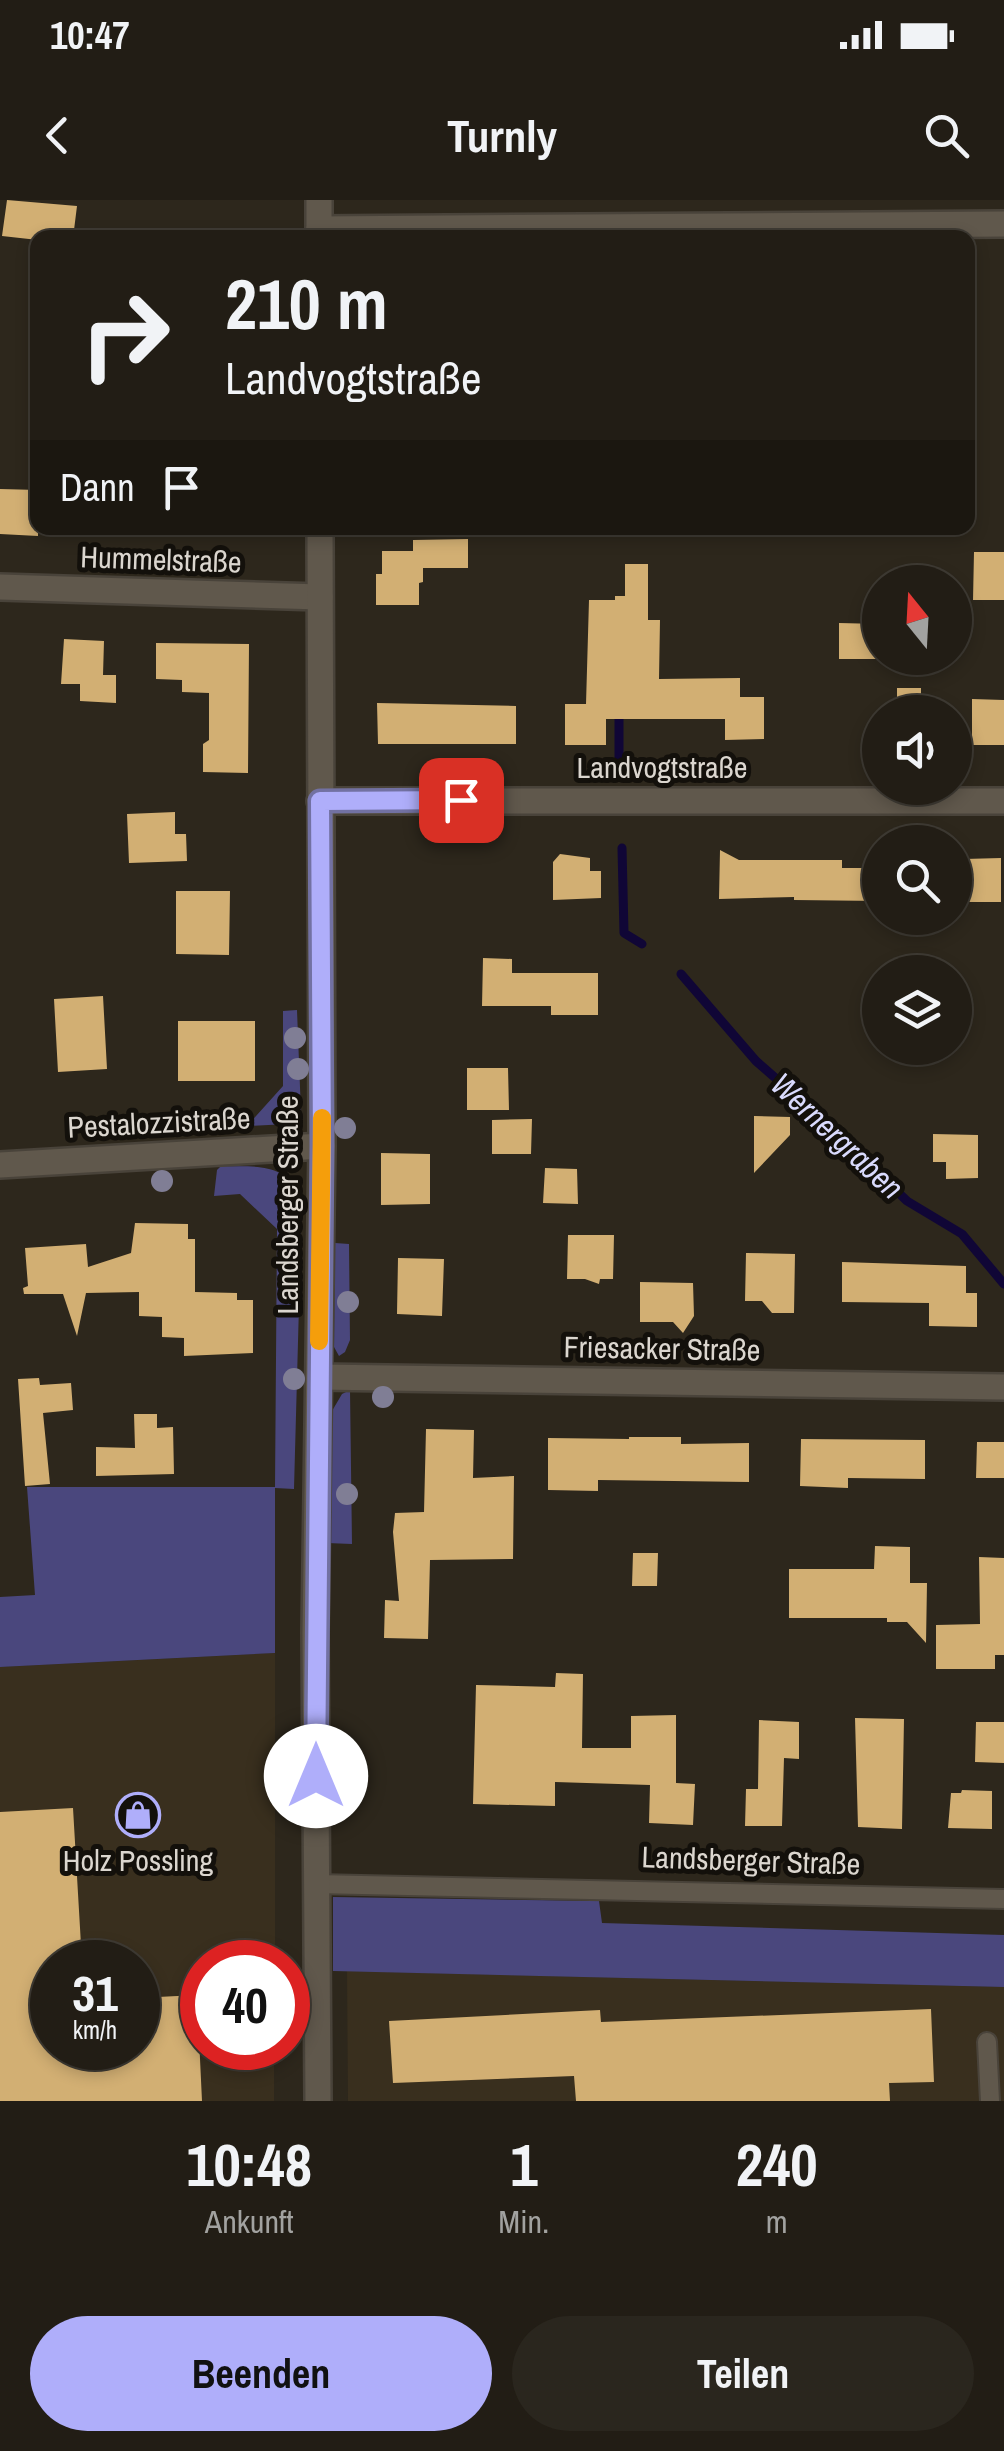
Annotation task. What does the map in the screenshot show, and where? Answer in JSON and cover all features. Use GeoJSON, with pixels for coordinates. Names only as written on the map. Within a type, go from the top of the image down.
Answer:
{"type":"FeatureCollection","features":[{"type":"Feature","properties":{"kind":"street"},"geometry":{"type":"LineString","coordinates":[[319,200],[319,230]]}},
{"type":"Feature","properties":{"kind":"street"},"geometry":{"type":"LineString","coordinates":[[547,230],[1004,224]]}},
{"type":"Feature","properties":{"kind":"street","name":"Landsberger Straße"},"geometry":{"type":"LineString","coordinates":[[318,2101],[315,1618],[322,1146],[320,535]]}},
{"type":"Feature","properties":{"kind":"street","name":"Hummelstraße"},"geometry":{"type":"LineString","coordinates":[[0,587],[213,596],[320,596]]}},
{"type":"Feature","properties":{"kind":"street","name":"Landvogtstraße"},"geometry":{"type":"LineString","coordinates":[[320,801],[1004,801]]}},
{"type":"Feature","properties":{"kind":"street","name":"Pestalozzistraße"},"geometry":{"type":"LineString","coordinates":[[0,1165],[322,1146]]}},
{"type":"Feature","properties":{"kind":"street","name":"Friesacker Straße"},"geometry":{"type":"LineString","coordinates":[[319,1377],[1004,1387]]}},
{"type":"Feature","properties":{"kind":"lane","name":"Landsberger Straße"},"geometry":{"type":"LineString","coordinates":[[316,1884],[1004,1899]]}},
{"type":"Feature","properties":{"kind":"lane"},"geometry":{"type":"LineString","coordinates":[[987,2042],[990,2101]]}},
{"type":"Feature","properties":{"kind":"shaded area"},"geometry":{"type":"Polygon","coordinates":[[[297,1010],[301,1113],[288,1124],[247,1126],[283,1086],[283,1011],[297,1010]]]}},
{"type":"Feature","properties":{"kind":"shaded area"},"geometry":{"type":"Polygon","coordinates":[[[221,1166],[277,1172],[302,1195],[294,1489],[275,1488],[275,1653],[0,1667],[0,1597],[35,1595],[27,1487],[275,1487],[277,1229],[240,1194],[214,1196],[221,1166]]]}},
{"type":"Feature","properties":{"kind":"shaded area"},"geometry":{"type":"Polygon","coordinates":[[[335,1243],[349,1244],[350,1340],[339,1356],[334,1347],[335,1243]]]}},
{"type":"Feature","properties":{"kind":"shaded area"},"geometry":{"type":"Polygon","coordinates":[[[350,1390],[352,1544],[327,1543],[332,1411],[342,1394],[350,1390]]]}},
{"type":"Feature","properties":{"kind":"shaded area","name":"Holz Possling"},"geometry":{"type":"Polygon","coordinates":[[[275,1653],[275,1940],[180,1940],[180,2070],[274,2070],[274,2101],[0,2101],[0,1667],[275,1653]]]}},
{"type":"Feature","properties":{"kind":"shaded area"},"geometry":{"type":"Polygon","coordinates":[[[333,1897],[599,1901],[602,1923],[1004,1935],[1004,1987],[333,1971],[333,1897]]]}},
{"type":"Feature","properties":{"kind":"shaded area"},"geometry":{"type":"Polygon","coordinates":[[[347,1971],[1004,1987],[1004,2101],[348,2101],[347,1971]]]}},
{"type":"Feature","properties":{"kind":"building"},"geometry":{"type":"Polygon","coordinates":[[[7,200],[77,206],[74,230],[30,230],[30,239],[2,236],[7,200]]]}},
{"type":"Feature","properties":{"kind":"building"},"geometry":{"type":"Polygon","coordinates":[[[0,489],[30,490],[30,535],[38,536],[0,534],[0,489]]]}},
{"type":"Feature","properties":{"kind":"building"},"geometry":{"type":"Polygon","coordinates":[[[468,539],[468,568],[423,568],[419,605],[376,605],[376,574],[382,574],[382,551],[413,551],[413,540],[468,539]]]}},
{"type":"Feature","properties":{"kind":"building"},"geometry":{"type":"Polygon","coordinates":[[[974,552],[1004,552],[1004,600],[973,600],[974,552]]]}},
{"type":"Feature","properties":{"kind":"building"},"geometry":{"type":"Polygon","coordinates":[[[625,564],[648,564],[648,620],[660,620],[659,679],[740,678],[740,697],[764,697],[764,739],[725,740],[725,719],[606,719],[606,745],[565,745],[565,704],[586,704],[589,600],[625,596],[625,564]]]}},
{"type":"Feature","properties":{"kind":"building"},"geometry":{"type":"Polygon","coordinates":[[[839,623],[862,624],[862,659],[839,659],[839,623]]]}},
{"type":"Feature","properties":{"kind":"building"},"geometry":{"type":"Polygon","coordinates":[[[64,639],[104,641],[103,675],[116,675],[116,703],[80,701],[80,684],[61,684],[64,639]]]}},
{"type":"Feature","properties":{"kind":"building"},"geometry":{"type":"Polygon","coordinates":[[[156,643],[249,644],[248,773],[203,772],[203,744],[209,740],[209,693],[182,692],[182,680],[156,679],[156,643]]]}},
{"type":"Feature","properties":{"kind":"building"},"geometry":{"type":"Polygon","coordinates":[[[897,688],[921,688],[921,695],[897,695],[897,688]]]}},
{"type":"Feature","properties":{"kind":"building"},"geometry":{"type":"Polygon","coordinates":[[[972,699],[1004,700],[1004,745],[972,745],[972,699]]]}},
{"type":"Feature","properties":{"kind":"building"},"geometry":{"type":"Polygon","coordinates":[[[377,703],[516,706],[516,744],[378,744],[377,703]]]}},
{"type":"Feature","properties":{"kind":"building"},"geometry":{"type":"Polygon","coordinates":[[[175,812],[175,834],[186,834],[187,861],[129,863],[127,814],[175,812]]]}},
{"type":"Feature","properties":{"kind":"building"},"geometry":{"type":"Polygon","coordinates":[[[720,850],[739,860],[842,860],[842,868],[862,868],[862,901],[719,899],[720,850]]]}},
{"type":"Feature","properties":{"kind":"building"},"geometry":{"type":"Polygon","coordinates":[[[560,854],[590,858],[590,871],[601,871],[601,898],[553,900],[553,862],[560,854]]]}},
{"type":"Feature","properties":{"kind":"building"},"geometry":{"type":"Polygon","coordinates":[[[1001,858],[1001,902],[972,902],[972,859],[1001,858]]]}},
{"type":"Feature","properties":{"kind":"building"},"geometry":{"type":"Polygon","coordinates":[[[176,891],[230,891],[229,955],[176,954],[176,891]]]}},
{"type":"Feature","properties":{"kind":"building"},"geometry":{"type":"Polygon","coordinates":[[[483,958],[512,959],[512,973],[598,973],[598,1015],[551,1015],[551,1006],[482,1006],[483,958]]]}},
{"type":"Feature","properties":{"kind":"building"},"geometry":{"type":"Polygon","coordinates":[[[103,996],[107,1069],[58,1072],[54,999],[103,996]]]}},
{"type":"Feature","properties":{"kind":"building"},"geometry":{"type":"Polygon","coordinates":[[[178,1021],[255,1021],[255,1081],[178,1081],[178,1021]]]}},
{"type":"Feature","properties":{"kind":"building"},"geometry":{"type":"Polygon","coordinates":[[[467,1068],[508,1068],[509,1110],[467,1110],[467,1068]]]}},
{"type":"Feature","properties":{"kind":"building"},"geometry":{"type":"Polygon","coordinates":[[[754,1116],[790,1117],[790,1135],[754,1173],[754,1116]]]}},
{"type":"Feature","properties":{"kind":"building"},"geometry":{"type":"Polygon","coordinates":[[[532,1119],[531,1154],[492,1154],[492,1120],[532,1119]]]}},
{"type":"Feature","properties":{"kind":"building"},"geometry":{"type":"Polygon","coordinates":[[[933,1134],[978,1135],[978,1178],[946,1179],[946,1162],[933,1162],[933,1134]]]}},
{"type":"Feature","properties":{"kind":"building"},"geometry":{"type":"Polygon","coordinates":[[[381,1153],[430,1154],[430,1204],[381,1205],[381,1153]]]}},
{"type":"Feature","properties":{"kind":"building"},"geometry":{"type":"Polygon","coordinates":[[[545,1168],[577,1169],[578,1204],[543,1203],[545,1168]]]}},
{"type":"Feature","properties":{"kind":"building"},"geometry":{"type":"Polygon","coordinates":[[[135,1223],[188,1224],[188,1239],[195,1239],[195,1292],[237,1293],[237,1300],[253,1300],[253,1353],[184,1356],[184,1338],[162,1337],[162,1317],[139,1316],[139,1292],[86,1293],[77,1336],[63,1294],[24,1294],[23,1288],[28,1286],[25,1248],[86,1244],[88,1267],[131,1253],[135,1223]]]}},
{"type":"Feature","properties":{"kind":"building"},"geometry":{"type":"Polygon","coordinates":[[[568,1235],[614,1235],[613,1279],[600,1279],[599,1284],[567,1279],[568,1235]]]}},
{"type":"Feature","properties":{"kind":"building"},"geometry":{"type":"Polygon","coordinates":[[[746,1253],[795,1254],[794,1313],[772,1313],[762,1301],[745,1301],[746,1253]]]}},
{"type":"Feature","properties":{"kind":"building"},"geometry":{"type":"Polygon","coordinates":[[[398,1258],[444,1259],[442,1316],[397,1314],[398,1258]]]}},
{"type":"Feature","properties":{"kind":"building"},"geometry":{"type":"Polygon","coordinates":[[[842,1262],[966,1266],[966,1293],[977,1293],[977,1327],[929,1326],[929,1303],[842,1302],[842,1262]]]}},
{"type":"Feature","properties":{"kind":"building"},"geometry":{"type":"Polygon","coordinates":[[[640,1282],[693,1283],[694,1316],[683,1333],[673,1322],[640,1322],[640,1282]]]}},
{"type":"Feature","properties":{"kind":"building"},"geometry":{"type":"Polygon","coordinates":[[[39,1378],[40,1385],[71,1383],[73,1410],[43,1413],[50,1484],[25,1486],[18,1379],[39,1378]]]}},
{"type":"Feature","properties":{"kind":"building"},"geometry":{"type":"Polygon","coordinates":[[[134,1414],[157,1414],[157,1428],[173,1427],[174,1474],[96,1476],[96,1447],[135,1448],[134,1414]]]}},
{"type":"Feature","properties":{"kind":"building"},"geometry":{"type":"Polygon","coordinates":[[[426,1429],[474,1430],[473,1478],[514,1476],[513,1559],[430,1560],[428,1639],[384,1638],[385,1600],[399,1601],[395,1513],[424,1512],[426,1429]]]}},
{"type":"Feature","properties":{"kind":"building"},"geometry":{"type":"Polygon","coordinates":[[[681,1437],[681,1444],[749,1443],[749,1482],[598,1480],[598,1491],[548,1490],[548,1438],[681,1437]]]}},
{"type":"Feature","properties":{"kind":"building"},"geometry":{"type":"Polygon","coordinates":[[[801,1439],[925,1440],[925,1479],[848,1478],[848,1488],[800,1486],[801,1439]]]}},
{"type":"Feature","properties":{"kind":"building"},"geometry":{"type":"Polygon","coordinates":[[[977,1442],[1004,1442],[1004,1478],[976,1478],[977,1442]]]}},
{"type":"Feature","properties":{"kind":"building"},"geometry":{"type":"Polygon","coordinates":[[[875,1546],[910,1547],[910,1583],[927,1583],[926,1643],[907,1622],[887,1622],[887,1618],[789,1618],[789,1569],[874,1569],[875,1546]]]}},
{"type":"Feature","properties":{"kind":"building"},"geometry":{"type":"Polygon","coordinates":[[[633,1553],[658,1553],[657,1586],[632,1586],[633,1553]]]}},
{"type":"Feature","properties":{"kind":"building"},"geometry":{"type":"Polygon","coordinates":[[[979,1557],[1004,1558],[1004,1655],[995,1655],[995,1669],[936,1669],[936,1625],[980,1624],[979,1557]]]}},
{"type":"Feature","properties":{"kind":"building"},"geometry":{"type":"Polygon","coordinates":[[[556,1673],[583,1674],[582,1748],[631,1748],[631,1716],[676,1715],[676,1783],[695,1784],[693,1825],[649,1823],[650,1785],[555,1782],[555,1806],[473,1804],[476,1685],[555,1687],[556,1673]]]}},
{"type":"Feature","properties":{"kind":"building"},"geometry":{"type":"Polygon","coordinates":[[[855,1718],[904,1719],[902,1829],[858,1827],[855,1718]]]}},
{"type":"Feature","properties":{"kind":"building"},"geometry":{"type":"Polygon","coordinates":[[[759,1720],[799,1722],[799,1759],[784,1758],[782,1826],[745,1826],[746,1789],[758,1789],[759,1720]]]}},
{"type":"Feature","properties":{"kind":"building"},"geometry":{"type":"Polygon","coordinates":[[[976,1722],[1004,1722],[1004,1763],[975,1762],[976,1722]]]}},
{"type":"Feature","properties":{"kind":"building"},"geometry":{"type":"Polygon","coordinates":[[[992,1791],[992,1829],[948,1828],[951,1793],[992,1791]]]}},
{"type":"Feature","properties":{"kind":"building"},"geometry":{"type":"Polygon","coordinates":[[[73,1808],[81,1940],[30,1940],[30,2070],[160,2070],[160,1997],[180,1996],[180,2070],[201,2070],[202,2101],[0,2101],[0,1812],[73,1808]]]}},
{"type":"Feature","properties":{"kind":"building"},"geometry":{"type":"Polygon","coordinates":[[[931,2009],[934,2082],[889,2083],[890,2101],[576,2101],[574,2076],[393,2083],[389,2021],[600,2010],[601,2022],[931,2009]]]}},
{"type":"Feature","properties":{"kind":"waterway","name":"Wernergraben"},"geometry":{"type":"LineString","coordinates":[[619,711],[619,764]]}},
{"type":"Feature","properties":{"kind":"waterway","name":"Wernergraben"},"geometry":{"type":"LineString","coordinates":[[622,848],[624,933],[642,944]]}},
{"type":"Feature","properties":{"kind":"waterway","name":"Wernergraben"},"geometry":{"type":"LineString","coordinates":[[681,974],[756,1061],[907,1201],[962,1234],[1004,1284]]}},
{"type":"Feature","properties":{"kind":"slow traffic"},"geometry":{"type":"LineString","coordinates":[[319,1341],[322,1118]]}},
{"type":"Feature","properties":{"kind":"place","name":"Holz Possling"},"geometry":{"type":"Point","coordinates":[138,1815]}},
{"type":"Feature","properties":{"kind":"route"},"geometry":{"type":"LineString","coordinates":[[316,1776],[322,1146],[320,801],[461,800]]}}]}
